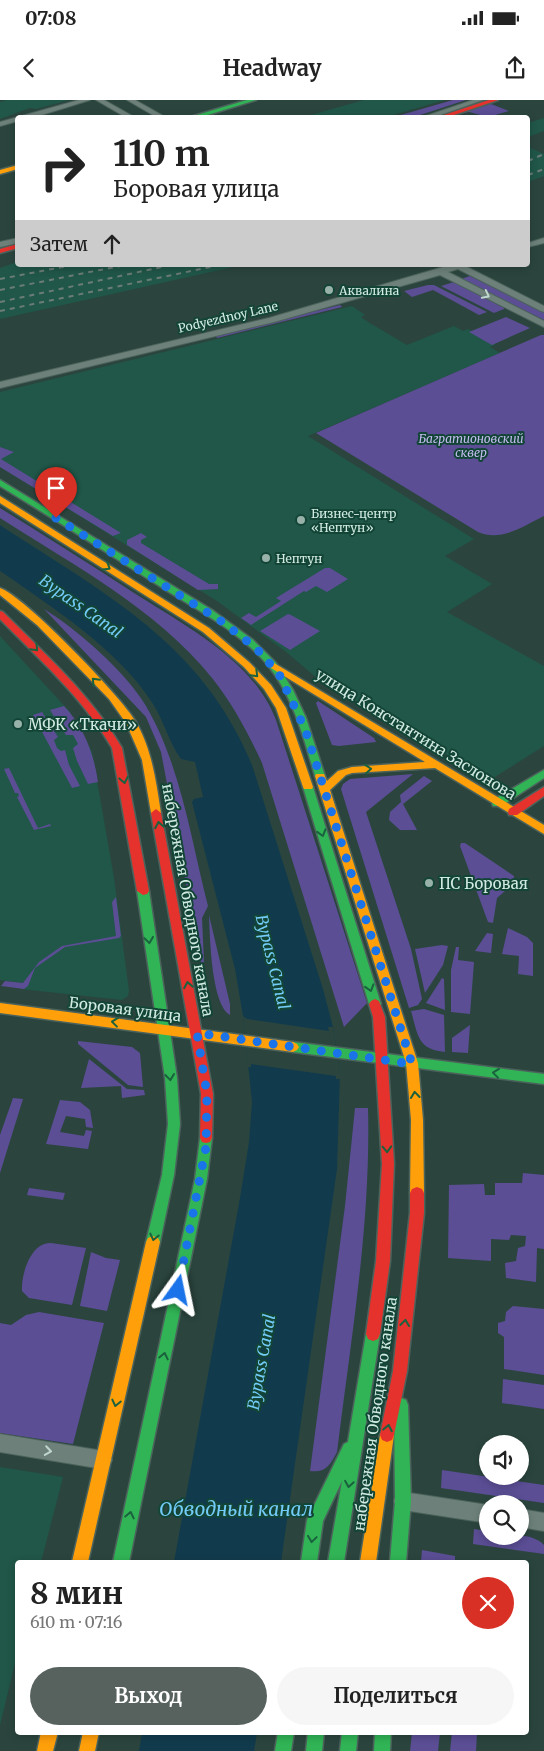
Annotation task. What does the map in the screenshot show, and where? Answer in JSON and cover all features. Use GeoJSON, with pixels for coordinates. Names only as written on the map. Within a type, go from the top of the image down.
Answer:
{"type":"FeatureCollection","features":[{"type":"Feature","properties":{"kind":"main road"},"geometry":{"type":"LineString","coordinates":[[201,115],[254,100]]}},
{"type":"Feature","properties":{"kind":"main road"},"geometry":{"type":"LineString","coordinates":[[222,115],[269,100]]}},
{"type":"Feature","properties":{"kind":"main road"},"geometry":{"type":"LineString","coordinates":[[448,115],[495,100]]}},
{"type":"Feature","properties":{"kind":"main road"},"geometry":{"type":"LineString","coordinates":[[0,172],[15,168]]}},
{"type":"Feature","properties":{"kind":"main road"},"geometry":{"type":"LineString","coordinates":[[0,178],[15,174]]}},
{"type":"Feature","properties":{"kind":"main road"},"geometry":{"type":"LineString","coordinates":[[0,251],[15,247]]}},
{"type":"Feature","properties":{"kind":"main road","name":"набережная Обводного канала"},"geometry":{"type":"LineString","coordinates":[[0,482],[221,621],[273,665],[296,706],[325,788],[412,1064],[417,1120],[417,1213],[400,1371],[381,1463],[368,1560]]}},
{"type":"Feature","properties":{"kind":"main road","name":"набережная Обводного канала"},"geometry":{"type":"LineString","coordinates":[[0,499],[206,630],[258,675],[281,708],[380,1017],[388,1164],[383,1261],[336,1560]]}},
{"type":"Feature","properties":{"kind":"main road","name":"набережная Обводного канала"},"geometry":{"type":"LineString","coordinates":[[0,591],[40,623],[112,698],[131,722],[141,742],[147,760],[207,1094],[206,1147],[121,1560]]}},
{"type":"Feature","properties":{"kind":"main road"},"geometry":{"type":"LineString","coordinates":[[0,614],[89,706],[107,728],[117,748],[140,877],[173,1106],[172,1144],[164,1195],[80,1560]]}},
{"type":"Feature","properties":{"kind":"main road"},"geometry":{"type":"LineString","coordinates":[[206,630],[273,665]]}},
{"type":"Feature","properties":{"kind":"main road","name":"улица Константина Заслонова"},"geometry":{"type":"LineString","coordinates":[[273,665],[544,830]]}},
{"type":"Feature","properties":{"kind":"main road"},"geometry":{"type":"LineString","coordinates":[[325,788],[342,773],[352,770],[436,765]]}},
{"type":"Feature","properties":{"kind":"main road"},"geometry":{"type":"LineString","coordinates":[[498,803],[544,773]]}},
{"type":"Feature","properties":{"kind":"main road"},"geometry":{"type":"LineString","coordinates":[[512,812],[544,791]]}},
{"type":"Feature","properties":{"kind":"main road","name":"Боровая улица"},"geometry":{"type":"LineString","coordinates":[[0,1008],[163,1028],[383,1060]]}},
{"type":"Feature","properties":{"kind":"main road"},"geometry":{"type":"LineString","coordinates":[[383,1060],[544,1079]]}},
{"type":"Feature","properties":{"kind":"main road"},"geometry":{"type":"LineString","coordinates":[[398,1560],[403,1501],[400,1371]]}},
{"type":"Feature","properties":{"kind":"main road"},"geometry":{"type":"LineString","coordinates":[[309,1560],[315,1520],[358,1430]]}},
{"type":"Feature","properties":{"kind":"main road"},"geometry":{"type":"LineString","coordinates":[[45,1751],[49,1735]]}},
{"type":"Feature","properties":{"kind":"main road"},"geometry":{"type":"LineString","coordinates":[[87,1751],[90,1735]]}},
{"type":"Feature","properties":{"kind":"main road"},"geometry":{"type":"LineString","coordinates":[[284,1751],[286,1735]]}},
{"type":"Feature","properties":{"kind":"main road"},"geometry":{"type":"LineString","coordinates":[[314,1751],[316,1735]]}},
{"type":"Feature","properties":{"kind":"main road"},"geometry":{"type":"LineString","coordinates":[[348,1751],[350,1735]]}},
{"type":"Feature","properties":{"kind":"main road"},"geometry":{"type":"LineString","coordinates":[[382,1751],[383,1735]]}},
{"type":"Feature","properties":{"kind":"street"},"geometry":{"type":"LineString","coordinates":[[33,115],[87,100]]}},
{"type":"Feature","properties":{"kind":"street"},"geometry":{"type":"LineString","coordinates":[[99,100],[126,115]]}},
{"type":"Feature","properties":{"kind":"street"},"geometry":{"type":"LineString","coordinates":[[130,100],[158,115]]}},
{"type":"Feature","properties":{"kind":"street"},"geometry":{"type":"LineString","coordinates":[[432,115],[480,100]]}},
{"type":"Feature","properties":{"kind":"street"},"geometry":{"type":"LineString","coordinates":[[0,124],[15,120]]}},
{"type":"Feature","properties":{"kind":"street"},"geometry":{"type":"LineString","coordinates":[[530,237],[544,233]]}},
{"type":"Feature","properties":{"kind":"street"},"geometry":{"type":"LineString","coordinates":[[530,244],[544,240]]}},
{"type":"Feature","properties":{"kind":"street"},"geometry":{"type":"LineString","coordinates":[[0,245],[15,241]]}},
{"type":"Feature","properties":{"kind":"street"},"geometry":{"type":"LineString","coordinates":[[464,267],[544,309]]}},
{"type":"Feature","properties":{"kind":"street"},"geometry":{"type":"LineString","coordinates":[[443,268],[544,324]]}},
{"type":"Feature","properties":{"kind":"street","name":"Podyezdnoy Lane"},"geometry":{"type":"LineString","coordinates":[[0,379],[266,315],[443,268]]}},
{"type":"Feature","properties":{"kind":"street","name":"Podyezdnoy Lane"},"geometry":{"type":"LineString","coordinates":[[0,386],[271,320],[443,268]]}},
{"type":"Feature","properties":{"kind":"street"},"geometry":{"type":"LineString","coordinates":[[0,1443],[104,1460]]}},
{"type":"Feature","properties":{"kind":"street"},"geometry":{"type":"LineString","coordinates":[[403,1501],[479,1513]]}},
{"type":"Feature","properties":{"kind":"street"},"geometry":{"type":"LineString","coordinates":[[529,1520],[544,1522]]}},
{"type":"Feature","properties":{"kind":"shaded area"},"geometry":{"type":"Polygon","coordinates":[[[7,100],[69,100],[36,109],[30,108],[0,119],[0,102],[7,100]]]}},
{"type":"Feature","properties":{"kind":"shaded area"},"geometry":{"type":"Polygon","coordinates":[[[364,100],[445,100],[393,115],[311,115],[364,100]]]}},
{"type":"Feature","properties":{"kind":"shaded area"},"geometry":{"type":"Polygon","coordinates":[[[544,118],[544,131],[530,136],[530,122],[544,118]]]}},
{"type":"Feature","properties":{"kind":"shaded area"},"geometry":{"type":"Polygon","coordinates":[[[530,148],[544,154],[544,176],[530,181],[530,148]]]}},
{"type":"Feature","properties":{"kind":"shaded area"},"geometry":{"type":"Polygon","coordinates":[[[15,263],[15,267],[233,267],[0,319],[0,268],[15,263]]]}},
{"type":"Feature","properties":{"kind":"shaded area"},"geometry":{"type":"Polygon","coordinates":[[[352,306],[365,315],[361,317],[368,322],[407,345],[454,326],[463,331],[468,329],[496,344],[490,347],[500,353],[308,436],[474,539],[445,556],[492,584],[447,612],[544,666],[544,746],[490,780],[318,679],[285,651],[217,601],[0,467],[0,392],[352,306]]]}},
{"type":"Feature","properties":{"kind":"shaded area"},"geometry":{"type":"Polygon","coordinates":[[[0,636],[70,712],[92,752],[114,878],[129,991],[128,996],[122,1000],[21,989],[23,983],[0,980],[0,636]]]}},
{"type":"Feature","properties":{"kind":"shaded area"},"geometry":{"type":"Polygon","coordinates":[[[0,1467],[63,1477],[42,1560],[15,1560],[15,1663],[0,1725],[0,1467]]]}},
{"type":"Feature","properties":{"kind":"green space"},"geometry":{"type":"Polygon","coordinates":[[[453,100],[466,100],[420,115],[401,115],[453,100]]]}},
{"type":"Feature","properties":{"kind":"green space"},"geometry":{"type":"Polygon","coordinates":[[[491,104],[509,111],[495,115],[480,115],[469,112],[458,114],[491,104]]]}},
{"type":"Feature","properties":{"kind":"green space"},"geometry":{"type":"Polygon","coordinates":[[[470,276],[544,312],[544,320],[461,279],[470,276]]]}},
{"type":"Feature","properties":{"kind":"green space"},"geometry":{"type":"Polygon","coordinates":[[[454,282],[504,309],[494,313],[441,286],[454,282]]]}},
{"type":"Feature","properties":{"kind":"green space"},"geometry":{"type":"Polygon","coordinates":[[[434,285],[487,312],[479,315],[433,290],[412,297],[404,291],[434,285]]]}},
{"type":"Feature","properties":{"kind":"green space"},"geometry":{"type":"Polygon","coordinates":[[[340,305],[342,307],[217,338],[216,336],[340,305]]]}},
{"type":"Feature","properties":{"kind":"green space"},"geometry":{"type":"Polygon","coordinates":[[[506,317],[530,328],[492,345],[469,332],[506,317]]]}},
{"type":"Feature","properties":{"kind":"green space","name":"Багратионовский сквер"},"geometry":{"type":"Polygon","coordinates":[[[544,335],[544,516],[512,532],[487,535],[478,532],[316,433],[544,335]]]}},
{"type":"Feature","properties":{"kind":"green space"},"geometry":{"type":"Polygon","coordinates":[[[0,447],[14,452],[1,459],[121,533],[113,536],[0,467],[0,447]]]}},
{"type":"Feature","properties":{"kind":"green space"},"geometry":{"type":"Polygon","coordinates":[[[0,508],[214,645],[234,661],[265,698],[276,720],[367,1003],[344,1027],[262,763],[246,730],[227,698],[190,653],[166,630],[140,609],[85,571],[0,518],[0,508]]]}},
{"type":"Feature","properties":{"kind":"green space"},"geometry":{"type":"Polygon","coordinates":[[[141,533],[147,537],[141,540],[141,543],[209,584],[218,584],[218,589],[198,590],[127,545],[127,540],[141,533]]]}},
{"type":"Feature","properties":{"kind":"green space"},"geometry":{"type":"Polygon","coordinates":[[[325,568],[330,568],[348,579],[327,592],[316,586],[306,592],[304,591],[251,625],[241,618],[249,613],[256,617],[281,601],[276,598],[325,568]]]}},
{"type":"Feature","properties":{"kind":"green space"},"geometry":{"type":"Polygon","coordinates":[[[44,609],[86,640],[114,666],[137,693],[158,729],[177,778],[208,906],[202,918],[204,962],[201,963],[161,752],[146,717],[44,609]]]}},
{"type":"Feature","properties":{"kind":"green space"},"geometry":{"type":"Polygon","coordinates":[[[288,614],[320,631],[290,650],[260,631],[288,614]]]}},
{"type":"Feature","properties":{"kind":"green space"},"geometry":{"type":"Polygon","coordinates":[[[318,701],[374,738],[376,742],[332,745],[316,703],[318,701]]]}},
{"type":"Feature","properties":{"kind":"green space"},"geometry":{"type":"Polygon","coordinates":[[[64,706],[77,723],[87,741],[94,761],[98,782],[88,784],[73,748],[78,744],[73,735],[66,735],[50,710],[64,706]]]}},
{"type":"Feature","properties":{"kind":"green space"},"geometry":{"type":"Polygon","coordinates":[[[42,712],[58,737],[54,740],[57,748],[61,751],[65,750],[69,765],[80,786],[72,788],[33,715],[42,712]]]}},
{"type":"Feature","properties":{"kind":"green space"},"geometry":{"type":"Polygon","coordinates":[[[9,768],[38,828],[50,824],[51,826],[34,830],[17,797],[19,796],[18,793],[15,793],[4,769],[9,768]]]}},
{"type":"Feature","properties":{"kind":"green space"},"geometry":{"type":"Polygon","coordinates":[[[413,774],[366,812],[411,949],[422,999],[418,1005],[409,1008],[341,789],[343,784],[350,779],[413,774]]]}},
{"type":"Feature","properties":{"kind":"green space"},"geometry":{"type":"Polygon","coordinates":[[[424,776],[432,781],[403,804],[417,830],[400,830],[389,820],[390,812],[401,802],[400,795],[424,776]]]}},
{"type":"Feature","properties":{"kind":"green space"},"geometry":{"type":"Polygon","coordinates":[[[461,843],[465,843],[514,876],[514,883],[497,898],[493,923],[488,922],[460,846],[461,843]]]}},
{"type":"Feature","properties":{"kind":"green space"},"geometry":{"type":"Polygon","coordinates":[[[116,897],[121,936],[119,938],[65,947],[35,968],[28,986],[24,989],[1,986],[5,981],[23,983],[39,962],[62,946],[116,936],[112,902],[116,897]]]}},
{"type":"Feature","properties":{"kind":"green space"},"geometry":{"type":"Polygon","coordinates":[[[209,915],[230,1004],[230,1015],[219,998],[215,984],[209,915]]]}},
{"type":"Feature","properties":{"kind":"green space"},"geometry":{"type":"Polygon","coordinates":[[[508,928],[527,937],[533,943],[533,976],[518,974],[519,956],[502,954],[508,928]]]}},
{"type":"Feature","properties":{"kind":"green space"},"geometry":{"type":"Polygon","coordinates":[[[487,933],[493,934],[491,953],[475,951],[487,933]]]}},
{"type":"Feature","properties":{"kind":"green space"},"geometry":{"type":"Polygon","coordinates":[[[442,945],[448,946],[443,965],[425,993],[415,949],[442,945]]]}},
{"type":"Feature","properties":{"kind":"green space"},"geometry":{"type":"Polygon","coordinates":[[[456,947],[459,947],[458,960],[474,962],[470,1014],[451,1012],[451,970],[456,947]]]}},
{"type":"Feature","properties":{"kind":"green space"},"geometry":{"type":"Polygon","coordinates":[[[442,978],[444,979],[445,1010],[426,1003],[442,978]]]}},
{"type":"Feature","properties":{"kind":"green space"},"geometry":{"type":"Polygon","coordinates":[[[424,1009],[444,1015],[445,1052],[429,1048],[417,1034],[411,1011],[424,1009]]]}},
{"type":"Feature","properties":{"kind":"green space"},"geometry":{"type":"Polygon","coordinates":[[[470,1025],[468,1053],[452,1052],[452,1038],[470,1025]]]}},
{"type":"Feature","properties":{"kind":"green space"},"geometry":{"type":"Polygon","coordinates":[[[78,1041],[132,1047],[140,1053],[143,1087],[128,1085],[78,1044],[78,1041]]]}},
{"type":"Feature","properties":{"kind":"green space"},"geometry":{"type":"Polygon","coordinates":[[[89,1059],[127,1089],[144,1090],[145,1095],[122,1098],[121,1086],[81,1088],[89,1059]]]}},
{"type":"Feature","properties":{"kind":"green space"},"geometry":{"type":"Polygon","coordinates":[[[13,1098],[23,1099],[0,1173],[0,1135],[13,1098]]]}},
{"type":"Feature","properties":{"kind":"green space"},"geometry":{"type":"Polygon","coordinates":[[[60,1100],[80,1102],[90,1110],[93,1128],[86,1127],[85,1119],[66,1116],[60,1132],[84,1136],[86,1130],[92,1131],[88,1149],[46,1144],[60,1100]]]}},
{"type":"Feature","properties":{"kind":"green space"},"geometry":{"type":"Polygon","coordinates":[[[355,1108],[368,1108],[368,1151],[363,1238],[354,1324],[337,1452],[327,1467],[320,1471],[310,1471],[345,1206],[355,1108]]]}},
{"type":"Feature","properties":{"kind":"green space"},"geometry":{"type":"Polygon","coordinates":[[[523,1173],[544,1175],[544,1249],[537,1248],[536,1282],[506,1278],[505,1263],[516,1261],[518,1248],[525,1246],[526,1236],[511,1235],[509,1240],[491,1239],[491,1261],[448,1258],[449,1185],[484,1184],[485,1195],[495,1195],[495,1183],[522,1183],[523,1173]]]}},
{"type":"Feature","properties":{"kind":"green space"},"geometry":{"type":"Polygon","coordinates":[[[29,1188],[65,1193],[63,1200],[27,1195],[29,1188]]]}},
{"type":"Feature","properties":{"kind":"green space"},"geometry":{"type":"Polygon","coordinates":[[[51,1243],[86,1248],[72,1305],[29,1298],[22,1291],[25,1268],[33,1253],[44,1244],[51,1243]]]}},
{"type":"Feature","properties":{"kind":"green space"},"geometry":{"type":"Polygon","coordinates":[[[91,1252],[106,1258],[120,1260],[107,1311],[80,1306],[91,1252]]]}},
{"type":"Feature","properties":{"kind":"green space"},"geometry":{"type":"Polygon","coordinates":[[[513,1306],[544,1309],[544,1375],[504,1369],[504,1337],[498,1333],[498,1323],[505,1321],[506,1312],[513,1306]]]}},
{"type":"Feature","properties":{"kind":"green space"},"geometry":{"type":"Polygon","coordinates":[[[39,1312],[104,1323],[73,1444],[0,1433],[0,1323],[11,1325],[26,1315],[39,1312]]]}},
{"type":"Feature","properties":{"kind":"green space"},"geometry":{"type":"Polygon","coordinates":[[[503,1379],[544,1385],[544,1409],[502,1403],[503,1379]]]}},
{"type":"Feature","properties":{"kind":"green space"},"geometry":{"type":"Polygon","coordinates":[[[442,1470],[479,1475],[479,1485],[529,1485],[529,1483],[544,1485],[544,1503],[529,1501],[529,1495],[489,1495],[441,1488],[442,1470]]]}},
{"type":"Feature","properties":{"kind":"green space"},"geometry":{"type":"Polygon","coordinates":[[[474,1529],[479,1530],[479,1545],[473,1544],[474,1529]]]}},
{"type":"Feature","properties":{"kind":"green space"},"geometry":{"type":"Polygon","coordinates":[[[529,1537],[544,1545],[544,1554],[480,1545],[529,1545],[529,1537]]]}},
{"type":"Feature","properties":{"kind":"green space"},"geometry":{"type":"Polygon","coordinates":[[[422,1550],[455,1556],[455,1560],[421,1560],[422,1550]]]}},
{"type":"Feature","properties":{"kind":"green space"},"geometry":{"type":"Polygon","coordinates":[[[412,1735],[440,1735],[438,1751],[410,1751],[412,1735]]]}},
{"type":"Feature","properties":{"kind":"green space"},"geometry":{"type":"Polygon","coordinates":[[[452,1735],[477,1735],[476,1751],[450,1751],[452,1735]]]}},
{"type":"Feature","properties":{"kind":"water","name":"Обводный канал"},"geometry":{"type":"Polygon","coordinates":[[[0,525],[77,574],[147,625],[178,654],[206,686],[231,722],[252,765],[323,989],[333,1027],[340,1073],[337,1169],[281,1560],[174,1560],[240,1198],[249,1142],[252,1102],[243,1016],[235,969],[192,802],[194,799],[203,797],[195,762],[181,759],[153,704],[139,684],[122,666],[83,631],[0,571],[0,525]]]}},
{"type":"Feature","properties":{"kind":"water"},"geometry":{"type":"Polygon","coordinates":[[[142,1735],[257,1735],[254,1751],[139,1751],[142,1735]]]}},
{"type":"Feature","properties":{"kind":"pier"},"geometry":{"type":"Polygon","coordinates":[[[243,1016],[247,1019],[329,1031],[328,1027],[333,1027],[341,1079],[336,1079],[336,1076],[251,1064],[251,1067],[248,1067],[243,1016]]]}},
{"type":"Feature","properties":{"kind":"railway"},"geometry":{"type":"LineString","coordinates":[[530,160],[544,154]]}},
{"type":"Feature","properties":{"kind":"railway"},"geometry":{"type":"LineString","coordinates":[[530,174],[544,169]]}},
{"type":"Feature","properties":{"kind":"railway"},"geometry":{"type":"LineString","coordinates":[[0,279],[63,267]]}},
{"type":"Feature","properties":{"kind":"railway"},"geometry":{"type":"LineString","coordinates":[[0,290],[115,267]]}},
{"type":"Feature","properties":{"kind":"railway"},"geometry":{"type":"LineString","coordinates":[[0,302],[162,267]]}},
{"type":"Feature","properties":{"kind":"railway"},"geometry":{"type":"LineString","coordinates":[[0,311],[210,267]]}},
{"type":"Feature","properties":{"kind":"traffic: fast"},"geometry":{"type":"LineString","coordinates":[[200,115],[253,100]]}},
{"type":"Feature","properties":{"kind":"traffic: fast"},"geometry":{"type":"LineString","coordinates":[[0,482],[209,612],[237,631],[262,653],[281,677],[295,704],[320,776]]}},
{"type":"Feature","properties":{"kind":"traffic: fast"},"geometry":{"type":"LineString","coordinates":[[497,803],[544,773]]}},
{"type":"Feature","properties":{"kind":"traffic: fast"},"geometry":{"type":"LineString","coordinates":[[308,787],[375,1004]]}},
{"type":"Feature","properties":{"kind":"traffic: fast"},"geometry":{"type":"LineString","coordinates":[[143,891],[171,1078],[174,1124],[168,1175],[153,1242]]}},
{"type":"Feature","properties":{"kind":"traffic: fast"},"geometry":{"type":"LineString","coordinates":[[293,1047],[544,1079]]}},
{"type":"Feature","properties":{"kind":"traffic: fast"},"geometry":{"type":"LineString","coordinates":[[121,1560],[201,1179],[206,1138]]}},
{"type":"Feature","properties":{"kind":"traffic: fast"},"geometry":{"type":"LineString","coordinates":[[336,1560],[373,1334]]}},
{"type":"Feature","properties":{"kind":"traffic: fast"},"geometry":{"type":"LineString","coordinates":[[398,1560],[403,1501],[401,1405]]}},
{"type":"Feature","properties":{"kind":"traffic: fast"},"geometry":{"type":"LineString","coordinates":[[309,1560],[315,1520],[349,1449]]}},
{"type":"Feature","properties":{"kind":"traffic: fast"},"geometry":{"type":"LineString","coordinates":[[283,1751],[286,1735]]}},
{"type":"Feature","properties":{"kind":"traffic: fast"},"geometry":{"type":"LineString","coordinates":[[314,1751],[316,1735]]}},
{"type":"Feature","properties":{"kind":"traffic: fast"},"geometry":{"type":"LineString","coordinates":[[348,1751],[350,1735]]}},
{"type":"Feature","properties":{"kind":"traffic: fast"},"geometry":{"type":"LineString","coordinates":[[382,1751],[383,1735]]}},
{"type":"Feature","properties":{"kind":"traffic: slow"},"geometry":{"type":"LineString","coordinates":[[0,172],[15,168]]}},
{"type":"Feature","properties":{"kind":"traffic: slow"},"geometry":{"type":"LineString","coordinates":[[0,499],[206,630],[247,665],[268,687],[281,708],[308,787]]}},
{"type":"Feature","properties":{"kind":"traffic: slow"},"geometry":{"type":"LineString","coordinates":[[0,591],[40,623],[112,697],[131,722],[147,760],[156,813]]}},
{"type":"Feature","properties":{"kind":"traffic: slow"},"geometry":{"type":"LineString","coordinates":[[274,666],[544,830]]}},
{"type":"Feature","properties":{"kind":"traffic: slow"},"geometry":{"type":"LineString","coordinates":[[325,788],[342,773],[352,770],[436,765]]}},
{"type":"Feature","properties":{"kind":"traffic: slow"},"geometry":{"type":"LineString","coordinates":[[320,776],[412,1063],[417,1120],[417,1193]]}},
{"type":"Feature","properties":{"kind":"traffic: slow"},"geometry":{"type":"LineString","coordinates":[[0,1008],[293,1047]]}},
{"type":"Feature","properties":{"kind":"traffic: slow"},"geometry":{"type":"LineString","coordinates":[[80,1560],[153,1242]]}},
{"type":"Feature","properties":{"kind":"traffic: slow"},"geometry":{"type":"LineString","coordinates":[[368,1560],[387,1435]]}},
{"type":"Feature","properties":{"kind":"traffic: slow"},"geometry":{"type":"LineString","coordinates":[[45,1751],[49,1735]]}},
{"type":"Feature","properties":{"kind":"traffic: slow"},"geometry":{"type":"LineString","coordinates":[[87,1751],[90,1735]]}},
{"type":"Feature","properties":{"kind":"traffic: jam"},"geometry":{"type":"LineString","coordinates":[[448,115],[495,100]]}},
{"type":"Feature","properties":{"kind":"traffic: jam"},"geometry":{"type":"LineString","coordinates":[[0,251],[15,247]]}},
{"type":"Feature","properties":{"kind":"traffic: jam"},"geometry":{"type":"LineString","coordinates":[[0,614],[48,661],[94,712],[117,748],[143,891]]}},
{"type":"Feature","properties":{"kind":"traffic: jam"},"geometry":{"type":"LineString","coordinates":[[513,812],[544,791]]}},
{"type":"Feature","properties":{"kind":"traffic: jam"},"geometry":{"type":"LineString","coordinates":[[156,813],[207,1094],[206,1138]]}},
{"type":"Feature","properties":{"kind":"traffic: jam"},"geometry":{"type":"LineString","coordinates":[[373,1334],[383,1261],[388,1164],[379,1017],[375,1004]]}},
{"type":"Feature","properties":{"kind":"traffic: jam"},"geometry":{"type":"LineString","coordinates":[[387,1435],[400,1371],[417,1213],[417,1193]]}},
{"type":"Feature","properties":{"kind":"place","name":"Аквалина"},"geometry":{"type":"Point","coordinates":[329,290]}},
{"type":"Feature","properties":{"kind":"place","name":"Бизнес-центр «Нептун»"},"geometry":{"type":"Point","coordinates":[301,520]}},
{"type":"Feature","properties":{"kind":"place","name":"Нептун"},"geometry":{"type":"Point","coordinates":[266,558]}},
{"type":"Feature","properties":{"kind":"place","name":"МФК «Ткачи»"},"geometry":{"type":"Point","coordinates":[18,724]}},
{"type":"Feature","properties":{"kind":"place","name":"ПС Боровая"},"geometry":{"type":"Point","coordinates":[429,883]}},
{"type":"Feature","properties":{"kind":"route"},"geometry":{"type":"LineString","coordinates":[[56,518],[107,548],[221,621],[256,648],[279,674],[296,706],[305,729],[398,1015],[412,1064],[197,1033],[207,1094],[208,1124],[201,1179],[178,1290]]}},
{"type":"Feature","properties":{"kind":"water label","name":"Bypass Canal"},"geometry":{"type":"Point","coordinates":[81,606]}},
{"type":"Feature","properties":{"kind":"water label","name":"Bypass Canal"},"geometry":{"type":"Point","coordinates":[273,962]}},
{"type":"Feature","properties":{"kind":"water label","name":"Bypass Canal"},"geometry":{"type":"Point","coordinates":[261,1362]}}]}
